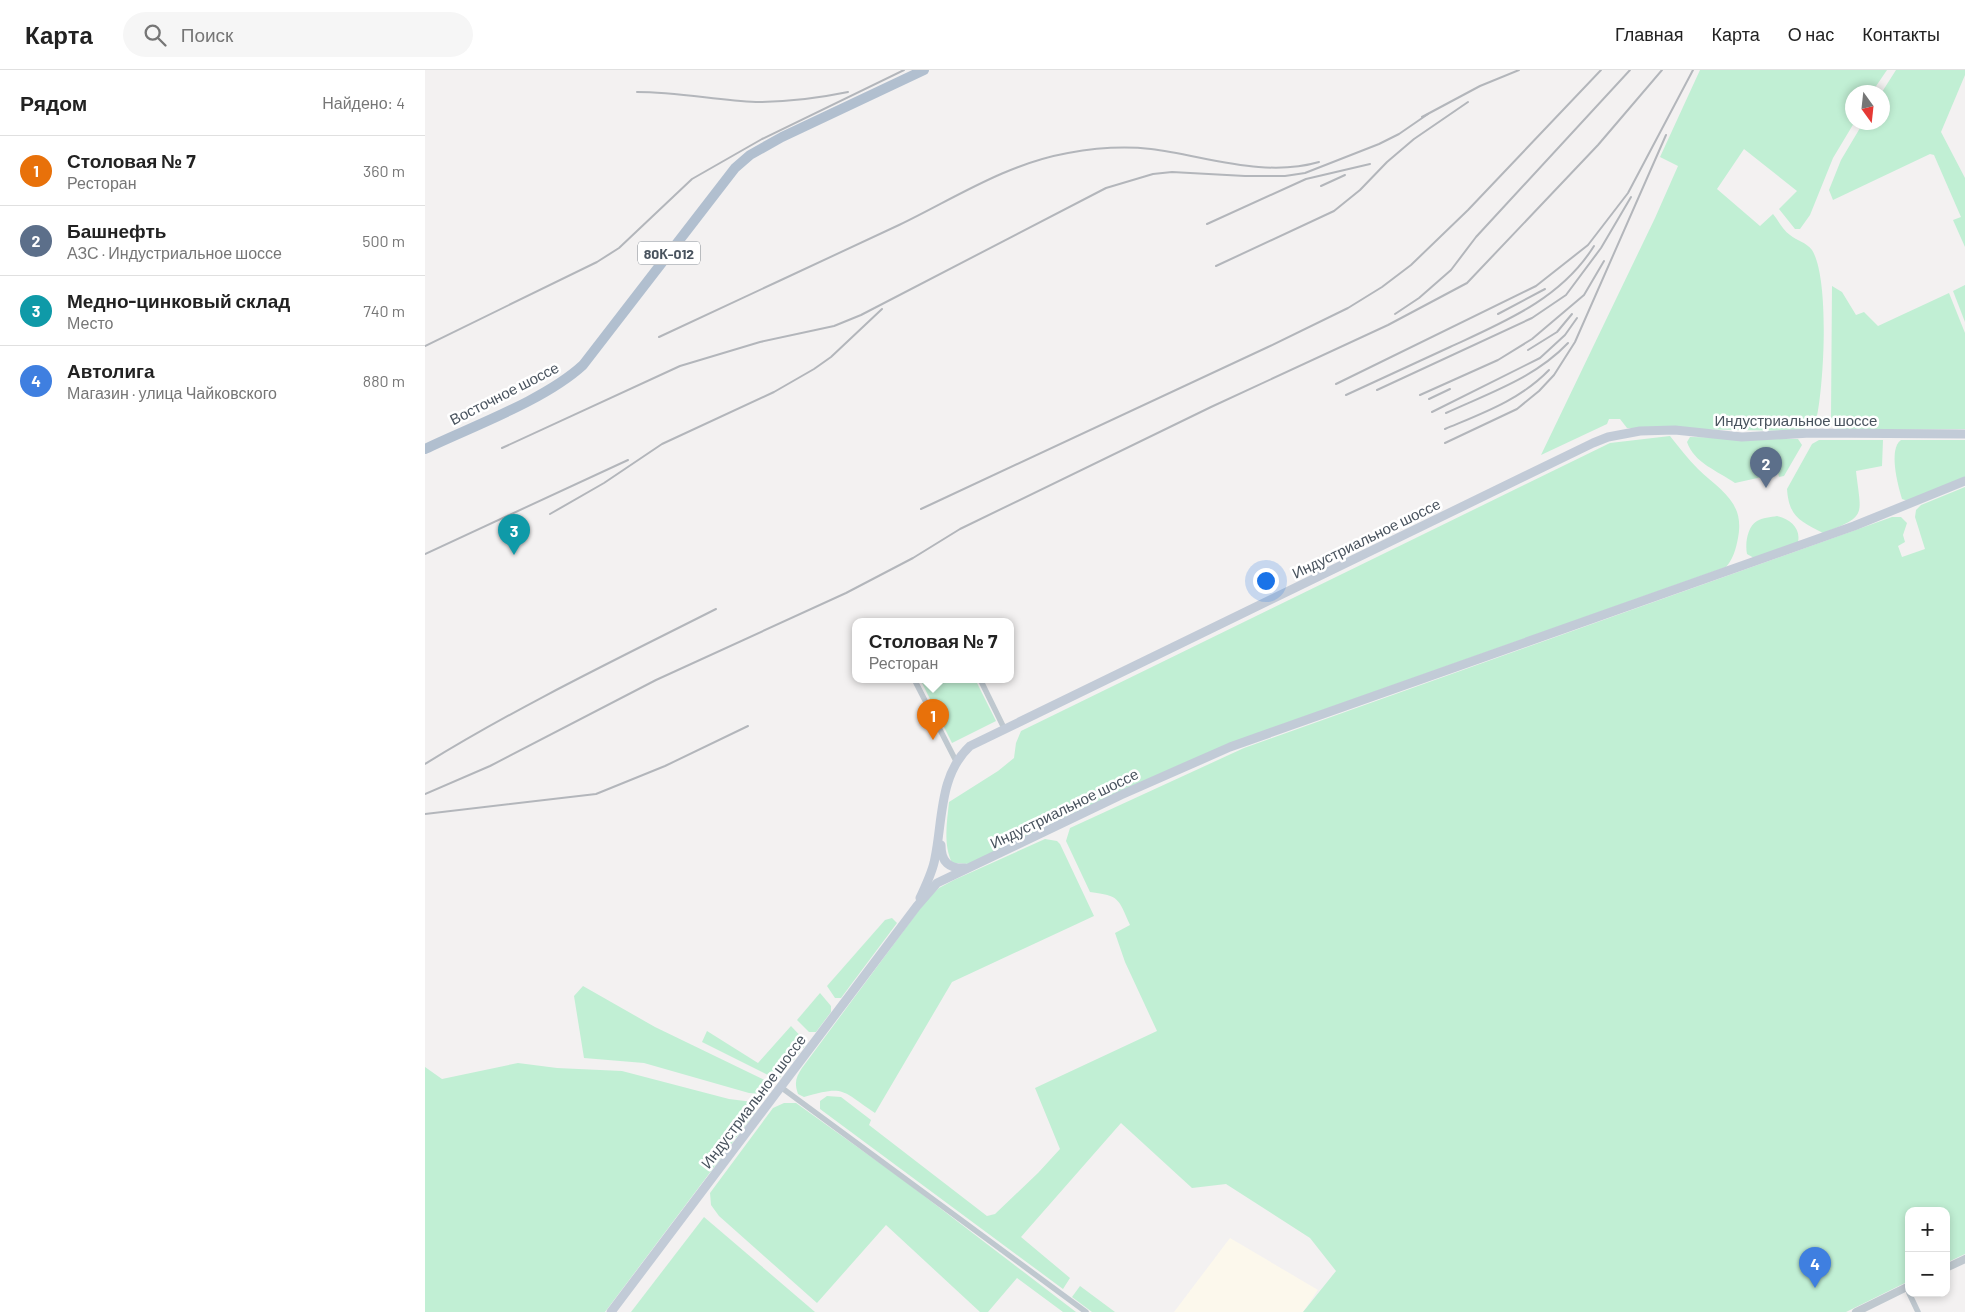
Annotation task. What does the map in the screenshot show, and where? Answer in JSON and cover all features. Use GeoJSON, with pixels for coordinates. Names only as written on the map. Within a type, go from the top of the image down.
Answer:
{"type":"FeatureCollection","features":[{"type":"Feature","properties":{"kind":"main road","name":"Восточное шоссе"},"geometry":{"type":"LineString","coordinates":[[425,449],[569,378],[583,365],[735,168],[750,155],[924,70]]}},
{"type":"Feature","properties":{"kind":"main road","name":"Индустриальное шоссе"},"geometry":{"type":"LineString","coordinates":[[917,906],[935,860],[946,786],[956,761],[970,746],[1608,437],[1640,432],[1675,430],[1742,437],[1810,433],[1965,434]]}},
{"type":"Feature","properties":{"kind":"main road","name":"Индустриальное шоссе"},"geometry":{"type":"LineString","coordinates":[[611,1312],[782,1088],[917,906],[937,883],[972,868],[1121,795],[1230,747],[1835,533],[1965,481]]}},
{"type":"Feature","properties":{"kind":"main road"},"geometry":{"type":"LineString","coordinates":[[940,827],[941,850],[948,865],[954,868],[972,868]]}},
{"type":"Feature","properties":{"kind":"street"},"geometry":{"type":"LineString","coordinates":[[916,683],[956,761]]}},
{"type":"Feature","properties":{"kind":"street"},"geometry":{"type":"LineString","coordinates":[[982,683],[1004,728]]}},
{"type":"Feature","properties":{"kind":"street"},"geometry":{"type":"LineString","coordinates":[[782,1088],[1085,1312]]}},
{"type":"Feature","properties":{"kind":"street"},"geometry":{"type":"LineString","coordinates":[[1950,1266],[1965,1259]]}},
{"type":"Feature","properties":{"kind":"street"},"geometry":{"type":"LineString","coordinates":[[1856,1312],[1905,1291]]}},
{"type":"Feature","properties":{"kind":"street"},"geometry":{"type":"LineString","coordinates":[[1911,1297],[1918,1312]]}},
{"type":"Feature","properties":{"kind":"shaded area"},"geometry":{"type":"Polygon","coordinates":[[[1230,1238],[1318,1290],[1303,1312],[1174,1312],[1230,1238]]]}},
{"type":"Feature","properties":{"kind":"green space"},"geometry":{"type":"Polygon","coordinates":[[[1700,70],[1887,70],[1877,85],[1845,85],[1845,130],[1850,130],[1833,158],[1810,215],[1800,229],[1795,229],[1779,209],[1797,191],[1744,149],[1717,189],[1760,226],[1773,214],[1787,233],[1812,250],[1818,264],[1824,334],[1821,384],[1816,421],[1801,431],[1627,428],[1620,419],[1609,419],[1607,424],[1541,455],[1678,166],[1660,157],[1700,70]]]}},
{"type":"Feature","properties":{"kind":"green space"},"geometry":{"type":"Polygon","coordinates":[[[1896,70],[1965,70],[1965,75],[1941,132],[1965,178],[1965,247],[1953,220],[1961,217],[1934,155],[1930,154],[1833,200],[1829,190],[1841,160],[1859,130],[1890,130],[1890,85],[1886,85],[1896,70]]]}},
{"type":"Feature","properties":{"kind":"green space"},"geometry":{"type":"Polygon","coordinates":[[[1965,285],[1965,322],[1953,291],[1965,285]]]}},
{"type":"Feature","properties":{"kind":"green space"},"geometry":{"type":"Polygon","coordinates":[[[1832,286],[1842,292],[1856,315],[1864,312],[1878,326],[1949,293],[1965,333],[1965,429],[1839,430],[1833,426],[1831,417],[1832,286]]]}},
{"type":"Feature","properties":{"kind":"green space"},"geometry":{"type":"Polygon","coordinates":[[[1670,436],[1694,465],[1723,491],[1738,515],[1738,538],[1734,554],[1726,567],[1233,742],[970,864],[952,863],[947,848],[949,802],[998,771],[1014,758],[1016,743],[1021,731],[1610,443],[1670,436]]]}},
{"type":"Feature","properties":{"kind":"green space"},"geometry":{"type":"Polygon","coordinates":[[[1690,437],[1798,439],[1802,445],[1784,476],[1779,477],[1776,465],[1770,466],[1771,475],[1735,483],[1707,466],[1695,456],[1687,442],[1690,437]]]}},
{"type":"Feature","properties":{"kind":"green space"},"geometry":{"type":"Polygon","coordinates":[[[1819,440],[1883,440],[1882,466],[1856,471],[1860,506],[1855,518],[1823,533],[1797,517],[1790,506],[1787,489],[1812,444],[1819,440]]]}},
{"type":"Feature","properties":{"kind":"green space"},"geometry":{"type":"Polygon","coordinates":[[[1901,440],[1965,440],[1965,477],[1908,501],[1902,499],[1895,468],[1895,451],[1901,440]]]}},
{"type":"Feature","properties":{"kind":"green space"},"geometry":{"type":"Polygon","coordinates":[[[1965,487],[1965,1254],[1950,1261],[1950,1207],[1905,1207],[1905,1283],[1846,1312],[1303,1312],[1336,1271],[1310,1238],[1226,1184],[1192,1188],[1121,1123],[1021,1237],[1070,1278],[1063,1289],[820,1109],[820,1101],[827,1096],[841,1097],[871,1120],[869,1125],[987,1216],[995,1214],[1060,1149],[1035,1088],[1157,1031],[1125,962],[1115,933],[1130,925],[1117,900],[1107,895],[1090,892],[1066,841],[1070,828],[1244,748],[1892,517],[1901,517],[1907,523],[1903,535],[1905,542],[1898,546],[1902,557],[1925,549],[1915,517],[1916,510],[1921,505],[1965,487]]]}},
{"type":"Feature","properties":{"kind":"green space"},"geometry":{"type":"Polygon","coordinates":[[[1777,516],[1786,519],[1796,528],[1798,542],[1754,558],[1747,554],[1747,536],[1751,527],[1761,519],[1777,516]]]}},
{"type":"Feature","properties":{"kind":"green space"},"geometry":{"type":"Polygon","coordinates":[[[922,683],[977,683],[996,721],[952,743],[922,683]]]}},
{"type":"Feature","properties":{"kind":"green space"},"geometry":{"type":"Polygon","coordinates":[[[1045,839],[1057,841],[1060,844],[1094,916],[952,982],[875,1113],[842,1092],[828,1091],[804,1097],[798,1094],[796,1080],[798,1074],[928,898],[939,888],[954,880],[1045,839]]]}},
{"type":"Feature","properties":{"kind":"green space"},"geometry":{"type":"Polygon","coordinates":[[[892,918],[897,923],[841,998],[835,998],[827,986],[885,920],[892,918]]]}},
{"type":"Feature","properties":{"kind":"green space"},"geometry":{"type":"Polygon","coordinates":[[[583,986],[655,1027],[773,1084],[766,1094],[749,1093],[644,1063],[584,1058],[574,996],[583,986]]]}},
{"type":"Feature","properties":{"kind":"green space"},"geometry":{"type":"Polygon","coordinates":[[[820,993],[831,1006],[831,1012],[816,1032],[809,1032],[797,1020],[820,993]]]}},
{"type":"Feature","properties":{"kind":"green space"},"geometry":{"type":"Polygon","coordinates":[[[791,1026],[807,1043],[778,1080],[702,1042],[707,1031],[758,1063],[791,1026]]]}},
{"type":"Feature","properties":{"kind":"green space"},"geometry":{"type":"Polygon","coordinates":[[[518,1063],[557,1068],[622,1071],[729,1099],[753,1102],[757,1110],[605,1312],[425,1312],[425,1067],[442,1079],[518,1063]]]}},
{"type":"Feature","properties":{"kind":"green space"},"geometry":{"type":"Polygon","coordinates":[[[784,1103],[796,1103],[902,1179],[1076,1312],[1063,1312],[1017,1278],[988,1312],[980,1312],[886,1225],[817,1303],[719,1216],[711,1205],[710,1193],[773,1108],[784,1103]]]}},
{"type":"Feature","properties":{"kind":"green space"},"geometry":{"type":"Polygon","coordinates":[[[704,1217],[815,1312],[631,1312],[704,1217]]]}},
{"type":"Feature","properties":{"kind":"green space"},"geometry":{"type":"Polygon","coordinates":[[[1080,1286],[1115,1312],[1092,1312],[1072,1297],[1080,1286]]]}},
{"type":"Feature","properties":{"kind":"railway"},"geometry":{"type":"LineString","coordinates":[[425,346],[597,262],[619,248],[692,179],[762,139],[904,70]]}},
{"type":"Feature","properties":{"kind":"railway"},"geometry":{"type":"LineString","coordinates":[[1422,117],[1480,86],[1519,70]]}},
{"type":"Feature","properties":{"kind":"railway"},"geometry":{"type":"LineString","coordinates":[[921,509],[1268,347],[1348,308],[1382,287],[1411,265],[1468,210],[1601,70]]}},
{"type":"Feature","properties":{"kind":"railway"},"geometry":{"type":"LineString","coordinates":[[1395,314],[1419,298],[1451,270],[1476,237],[1630,70]]}},
{"type":"Feature","properties":{"kind":"railway"},"geometry":{"type":"LineString","coordinates":[[425,794],[490,766],[656,680],[846,593],[913,558],[960,529],[1211,407],[1388,325],[1467,283],[1598,145],[1662,70]]}},
{"type":"Feature","properties":{"kind":"railway"},"geometry":{"type":"LineString","coordinates":[[1336,384],[1536,286],[1588,245],[1628,193],[1693,70]]}},
{"type":"Feature","properties":{"kind":"railway"},"geometry":{"type":"LineString","coordinates":[[637,92],[667,93],[756,102],[803,99],[848,92]]}},
{"type":"Feature","properties":{"kind":"railway"},"geometry":{"type":"LineString","coordinates":[[1216,266],[1334,211],[1360,190],[1387,162],[1414,139],[1468,102]]}},
{"type":"Feature","properties":{"kind":"railway"},"geometry":{"type":"LineString","coordinates":[[502,448],[680,366],[760,342],[834,326],[861,315],[1106,188],[1153,174],[1172,172],[1245,176],[1285,176],[1305,173],[1379,144],[1399,134],[1428,114]]}},
{"type":"Feature","properties":{"kind":"railway"},"geometry":{"type":"LineString","coordinates":[[1445,443],[1517,409],[1539,391],[1554,375],[1575,342],[1666,135]]}},
{"type":"Feature","properties":{"kind":"railway"},"geometry":{"type":"LineString","coordinates":[[659,337],[899,225],[1002,173],[1045,158],[1089,150],[1130,148],[1172,152],[1256,167],[1277,168],[1319,162]]}},
{"type":"Feature","properties":{"kind":"railway"},"geometry":{"type":"LineString","coordinates":[[1207,224],[1306,179],[1370,164]]}},
{"type":"Feature","properties":{"kind":"railway"},"geometry":{"type":"LineString","coordinates":[[1321,186],[1345,175]]}},
{"type":"Feature","properties":{"kind":"railway"},"geometry":{"type":"LineString","coordinates":[[1377,390],[1532,318],[1566,295],[1601,248],[1631,197]]}},
{"type":"Feature","properties":{"kind":"railway"},"geometry":{"type":"LineString","coordinates":[[1346,395],[1491,328],[1530,307],[1565,281],[1581,265],[1594,246]]}},
{"type":"Feature","properties":{"kind":"railway"},"geometry":{"type":"LineString","coordinates":[[1420,395],[1498,360],[1532,339],[1584,295],[1604,261]]}},
{"type":"Feature","properties":{"kind":"railway"},"geometry":{"type":"LineString","coordinates":[[1498,314],[1545,289]]}},
{"type":"Feature","properties":{"kind":"railway"},"geometry":{"type":"LineString","coordinates":[[550,514],[604,483],[662,444],[774,392],[814,369],[831,357],[882,309]]}},
{"type":"Feature","properties":{"kind":"railway"},"geometry":{"type":"LineString","coordinates":[[1528,350],[1557,332],[1572,314]]}},
{"type":"Feature","properties":{"kind":"railway"},"geometry":{"type":"LineString","coordinates":[[1432,412],[1540,358],[1565,335],[1577,318]]}},
{"type":"Feature","properties":{"kind":"railway"},"geometry":{"type":"LineString","coordinates":[[1446,413],[1511,384],[1541,366],[1568,343]]}},
{"type":"Feature","properties":{"kind":"railway"},"geometry":{"type":"LineString","coordinates":[[1445,429],[1513,398],[1526,390],[1549,370]]}},
{"type":"Feature","properties":{"kind":"railway"},"geometry":{"type":"LineString","coordinates":[[1429,399],[1450,389]]}},
{"type":"Feature","properties":{"kind":"railway"},"geometry":{"type":"LineString","coordinates":[[425,554],[628,460]]}},
{"type":"Feature","properties":{"kind":"railway"},"geometry":{"type":"LineString","coordinates":[[425,764],[496,722],[716,609]]}},
{"type":"Feature","properties":{"kind":"railway"},"geometry":{"type":"LineString","coordinates":[[425,814],[596,794],[665,766],[748,726]]}},
{"type":"Feature","properties":{"kind":"place","name":"Башнефть"},"geometry":{"type":"Point","coordinates":[1766,488]}},
{"type":"Feature","properties":{"kind":"place","name":"Медно-цинковый склад"},"geometry":{"type":"Point","coordinates":[514,555]}},
{"type":"Feature","properties":{"kind":"place","name":"Столовая № 7"},"geometry":{"type":"Point","coordinates":[933,740]}},
{"type":"Feature","properties":{"kind":"place","name":"Автолига"},"geometry":{"type":"Point","coordinates":[1815,1288]}}]}
